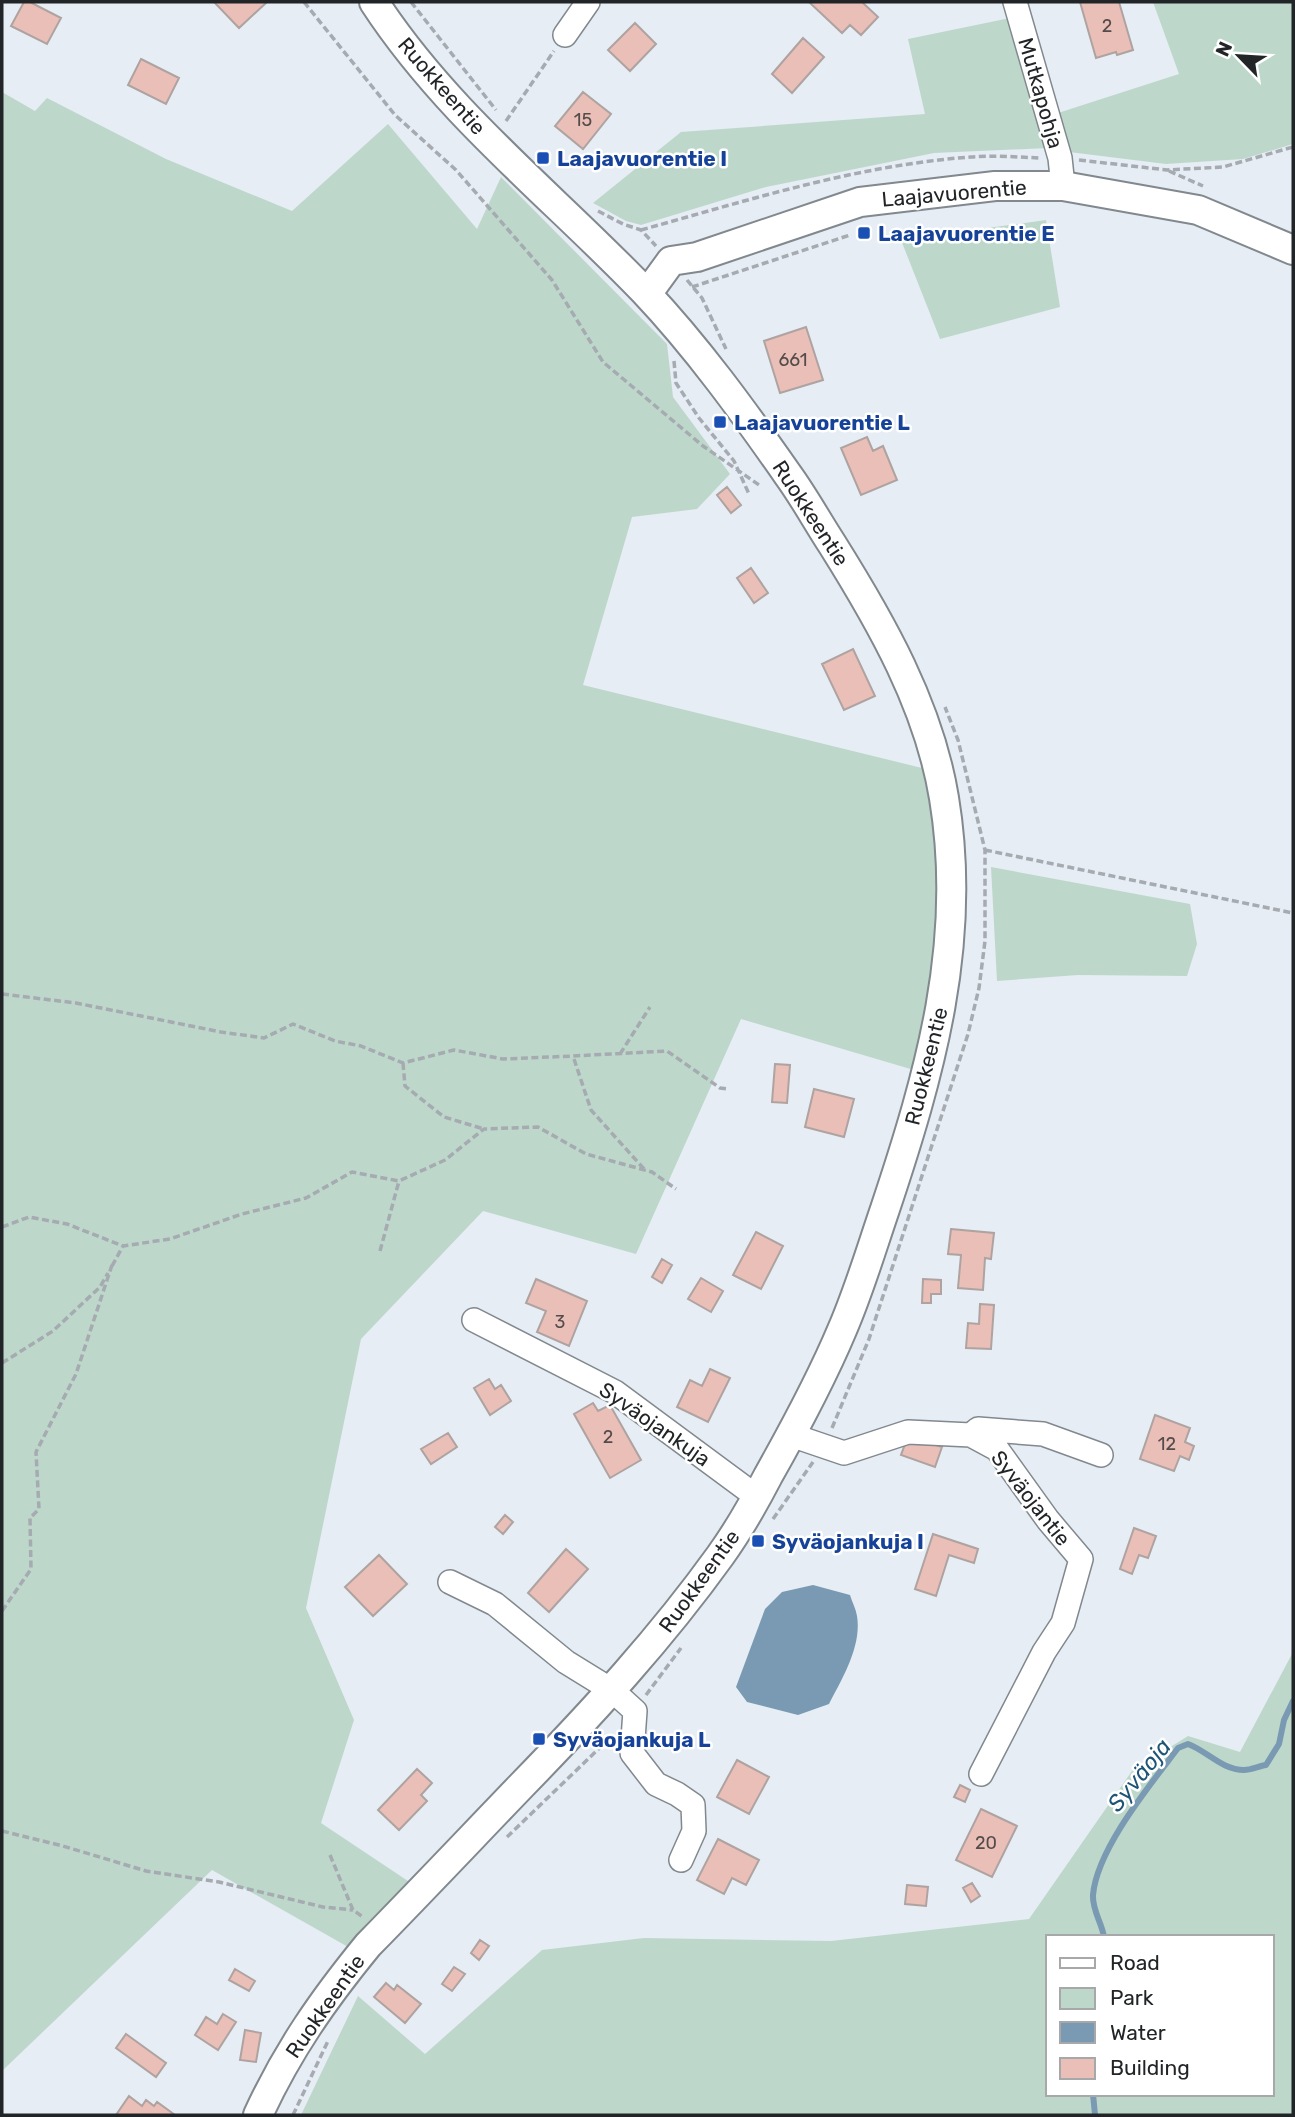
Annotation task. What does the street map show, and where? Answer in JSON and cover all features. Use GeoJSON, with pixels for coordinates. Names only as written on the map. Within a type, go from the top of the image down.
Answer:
{"type":"FeatureCollection","features":[{"type":"Feature","properties":{"kind":"street","name":"Ruokkeentie"},"geometry":{"type":"LineString","coordinates":[[258,2115],[292,2048],[315,2012],[382,1931],[613,1691],[723,1552],[757,1497],[791,1435],[843,1327],[862,1279],[919,1105],[936,1040],[947,978],[952,915],[951,850],[944,793],[929,738],[904,672],[880,622],[791,478],[647,294],[479,130],[421,66],[374,2]]}},
{"type":"Feature","properties":{"kind":"street"},"geometry":{"type":"LineString","coordinates":[[565,35],[588,2]]}},
{"type":"Feature","properties":{"kind":"street","name":"Mutkapohja"},"geometry":{"type":"LineString","coordinates":[[1015,2],[1060,158],[1063,186]]}},
{"type":"Feature","properties":{"kind":"street","name":"Laajavuorentie"},"geometry":{"type":"LineString","coordinates":[[686,270],[860,202],[995,186],[1063,186],[1198,210],[1293,250]]}},
{"type":"Feature","properties":{"kind":"street"},"geometry":{"type":"LineString","coordinates":[[647,294],[686,270]]}},
{"type":"Feature","properties":{"kind":"street","name":"Syväojankuja"},"geometry":{"type":"LineString","coordinates":[[474,1320],[615,1392],[757,1497]]}},
{"type":"Feature","properties":{"kind":"street"},"geometry":{"type":"LineString","coordinates":[[971,1435],[978,1429],[1043,1434],[1101,1455]]}},
{"type":"Feature","properties":{"kind":"street","name":"Syväojantie"},"geometry":{"type":"LineString","coordinates":[[791,1435],[844,1453],[908,1432],[971,1435],[997,1449],[1080,1559],[1063,1623],[1044,1652],[981,1774]]}},
{"type":"Feature","properties":{"kind":"street"},"geometry":{"type":"LineString","coordinates":[[450,1582],[495,1604],[566,1662],[613,1691],[635,1711],[632,1754],[656,1784],[693,1805],[694,1831],[681,1860]]}},
{"type":"Feature","properties":{"kind":"path"},"geometry":{"type":"LineString","coordinates":[[304,2],[395,115],[456,170],[552,280],[603,362],[703,446],[759,485]]}},
{"type":"Feature","properties":{"kind":"path"},"geometry":{"type":"LineString","coordinates":[[411,2],[512,127]]}},
{"type":"Feature","properties":{"kind":"path"},"geometry":{"type":"LineString","coordinates":[[506,121],[565,35]]}},
{"type":"Feature","properties":{"kind":"path"},"geometry":{"type":"LineString","coordinates":[[1167,170],[1223,167],[1293,147]]}},
{"type":"Feature","properties":{"kind":"path"},"geometry":{"type":"LineString","coordinates":[[591,207],[623,224],[642,230],[686,270],[728,353]]}},
{"type":"Feature","properties":{"kind":"path"},"geometry":{"type":"LineString","coordinates":[[686,270],[850,235]]}},
{"type":"Feature","properties":{"kind":"path"},"geometry":{"type":"LineString","coordinates":[[684,338],[674,354],[676,383],[699,418],[734,461],[749,494]]}},
{"type":"Feature","properties":{"kind":"path"},"geometry":{"type":"LineString","coordinates":[[772,1520],[824,1447],[869,1339],[968,1034],[979,988],[985,941],[985,850],[958,740],[944,706]]}},
{"type":"Feature","properties":{"kind":"path"},"geometry":{"type":"LineString","coordinates":[[985,850],[1293,913]]}},
{"type":"Feature","properties":{"kind":"path"},"geometry":{"type":"LineString","coordinates":[[2,994],[76,1003],[264,1038],[293,1024],[335,1041],[361,1046],[404,1063],[454,1050],[503,1059],[667,1051],[720,1088],[728,1089]]}},
{"type":"Feature","properties":{"kind":"path"},"geometry":{"type":"LineString","coordinates":[[620,1054],[650,1007]]}},
{"type":"Feature","properties":{"kind":"path"},"geometry":{"type":"LineString","coordinates":[[573,1056],[591,1110],[646,1171]]}},
{"type":"Feature","properties":{"kind":"path"},"geometry":{"type":"LineString","coordinates":[[404,1063],[405,1086],[444,1117],[484,1129],[538,1127],[586,1154],[652,1172],[676,1189]]}},
{"type":"Feature","properties":{"kind":"path"},"geometry":{"type":"LineString","coordinates":[[2,1227],[29,1217],[67,1224],[123,1246],[170,1239],[242,1214],[306,1198],[352,1172],[399,1181],[445,1160],[484,1129]]}},
{"type":"Feature","properties":{"kind":"path"},"geometry":{"type":"LineString","coordinates":[[380,1251],[399,1181]]}},
{"type":"Feature","properties":{"kind":"path"},"geometry":{"type":"LineString","coordinates":[[2,1363],[53,1331],[100,1287],[123,1246]]}},
{"type":"Feature","properties":{"kind":"path"},"geometry":{"type":"LineString","coordinates":[[2,1611],[31,1569],[30,1518],[40,1509],[36,1452],[76,1374],[112,1265]]}},
{"type":"Feature","properties":{"kind":"path"},"geometry":{"type":"LineString","coordinates":[[501,1843],[581,1769],[635,1711],[681,1647]]}},
{"type":"Feature","properties":{"kind":"path"},"geometry":{"type":"LineString","coordinates":[[2,1831],[146,1871],[219,1882],[323,1907],[353,1910],[382,1931]]}},
{"type":"Feature","properties":{"kind":"path"},"geometry":{"type":"LineString","coordinates":[[330,1855],[353,1910]]}},
{"type":"Feature","properties":{"kind":"path"},"geometry":{"type":"LineString","coordinates":[[293,2115],[331,2034]]}},
{"type":"Feature","properties":{"kind":"green space"},"geometry":{"type":"Polygon","coordinates":[[[1153,2],[1293,2],[1293,144],[1243,159],[1166,164],[1069,152],[1058,113],[1179,74],[1153,2]]]}},
{"type":"Feature","properties":{"kind":"green space"},"geometry":{"type":"Polygon","coordinates":[[[1010,18],[1048,148],[934,153],[766,187],[641,225],[626,221],[593,203],[681,132],[925,114],[908,39],[1010,18]]]}},
{"type":"Feature","properties":{"kind":"green space"},"geometry":{"type":"Polygon","coordinates":[[[2,92],[35,111],[47,98],[166,159],[292,211],[388,124],[477,229],[501,177],[667,344],[673,397],[730,474],[697,509],[632,517],[583,685],[922,768],[934,836],[938,902],[930,994],[914,1070],[741,1019],[636,1254],[483,1211],[361,1339],[306,1608],[354,1720],[321,1823],[417,1887],[357,1952],[212,1870],[2,2071],[2,92]]]}},
{"type":"Feature","properties":{"kind":"green space"},"geometry":{"type":"Polygon","coordinates":[[[1046,220],[1060,307],[940,339],[901,240],[1046,220]]]}},
{"type":"Feature","properties":{"kind":"green space"},"geometry":{"type":"Polygon","coordinates":[[[991,867],[1190,904],[1197,944],[1187,976],[1078,975],[997,981],[991,867]]]}},
{"type":"Feature","properties":{"kind":"green space"},"geometry":{"type":"Polygon","coordinates":[[[1293,1652],[1293,2115],[301,2115],[358,1996],[425,2054],[542,1950],[644,1938],[831,1941],[1029,1919],[1132,1771],[1188,1736],[1240,1752],[1293,1652]]]}},
{"type":"Feature","properties":{"kind":"water"},"geometry":{"type":"Polygon","coordinates":[[[813,1585],[850,1595],[857,1616],[854,1650],[829,1704],[798,1715],[747,1702],[736,1687],[765,1609],[782,1592],[813,1585]]]}},
{"type":"Feature","properties":{"kind":"building"},"geometry":{"type":"Polygon","coordinates":[[[24,2],[30,2],[61,18],[47,44],[11,26],[24,2]]]}},
{"type":"Feature","properties":{"kind":"building"},"geometry":{"type":"Polygon","coordinates":[[[214,2],[267,2],[239,28],[214,2]]]}},
{"type":"Feature","properties":{"kind":"building"},"geometry":{"type":"Polygon","coordinates":[[[809,2],[862,2],[878,17],[861,35],[850,25],[842,33],[809,2]]]}},
{"type":"Feature","properties":{"kind":"building"},"geometry":{"type":"Polygon","coordinates":[[[1080,2],[1119,2],[1133,50],[1096,58],[1080,2]]]}},
{"type":"Feature","properties":{"kind":"building"},"geometry":{"type":"Polygon","coordinates":[[[635,23],[656,44],[630,71],[608,50],[635,23]]]}},
{"type":"Feature","properties":{"kind":"building"},"geometry":{"type":"Polygon","coordinates":[[[803,38],[824,57],[792,93],[772,74],[803,38]]]}},
{"type":"Feature","properties":{"kind":"building"},"geometry":{"type":"Polygon","coordinates":[[[141,59],[179,78],[166,104],[128,85],[141,59]]]}},
{"type":"Feature","properties":{"kind":"building"},"geometry":{"type":"Polygon","coordinates":[[[583,92],[611,114],[583,149],[555,126],[583,92]]]}},
{"type":"Feature","properties":{"kind":"building"},"geometry":{"type":"Polygon","coordinates":[[[806,327],[823,380],[780,393],[764,341],[806,327]]]}},
{"type":"Feature","properties":{"kind":"building"},"geometry":{"type":"Polygon","coordinates":[[[867,437],[873,451],[883,446],[897,480],[861,495],[841,448],[867,437]]]}},
{"type":"Feature","properties":{"kind":"building"},"geometry":{"type":"Polygon","coordinates":[[[727,487],[741,505],[731,513],[717,495],[727,487]]]}},
{"type":"Feature","properties":{"kind":"building"},"geometry":{"type":"Polygon","coordinates":[[[751,568],[768,593],[754,603],[737,578],[751,568]]]}},
{"type":"Feature","properties":{"kind":"building"},"geometry":{"type":"Polygon","coordinates":[[[853,649],[875,696],[844,710],[822,664],[853,649]]]}},
{"type":"Feature","properties":{"kind":"building"},"geometry":{"type":"Polygon","coordinates":[[[775,1064],[790,1065],[787,1103],[772,1102],[775,1064]]]}},
{"type":"Feature","properties":{"kind":"building"},"geometry":{"type":"Polygon","coordinates":[[[814,1089],[854,1099],[844,1137],[805,1127],[814,1089]]]}},
{"type":"Feature","properties":{"kind":"building"},"geometry":{"type":"Polygon","coordinates":[[[951,1229],[994,1233],[991,1259],[985,1258],[983,1290],[958,1288],[961,1255],[948,1254],[951,1229]]]}},
{"type":"Feature","properties":{"kind":"building"},"geometry":{"type":"Polygon","coordinates":[[[756,1232],[783,1246],[761,1289],[733,1275],[756,1232]]]}},
{"type":"Feature","properties":{"kind":"building"},"geometry":{"type":"Polygon","coordinates":[[[662,1259],[672,1265],[662,1283],[652,1277],[662,1259]]]}},
{"type":"Feature","properties":{"kind":"building"},"geometry":{"type":"Polygon","coordinates":[[[701,1278],[723,1291],[711,1312],[688,1299],[701,1278]]]}},
{"type":"Feature","properties":{"kind":"building"},"geometry":{"type":"Polygon","coordinates":[[[536,1279],[587,1301],[569,1346],[537,1332],[546,1311],[526,1303],[536,1279]]]}},
{"type":"Feature","properties":{"kind":"building"},"geometry":{"type":"Polygon","coordinates":[[[923,1279],[941,1280],[941,1294],[931,1294],[931,1303],[922,1303],[923,1279]]]}},
{"type":"Feature","properties":{"kind":"building"},"geometry":{"type":"Polygon","coordinates":[[[980,1304],[994,1305],[991,1349],[966,1348],[968,1323],[979,1324],[980,1304]]]}},
{"type":"Feature","properties":{"kind":"building"},"geometry":{"type":"Polygon","coordinates":[[[710,1369],[730,1378],[708,1422],[677,1407],[690,1380],[702,1386],[710,1369]]]}},
{"type":"Feature","properties":{"kind":"building"},"geometry":{"type":"Polygon","coordinates":[[[489,1379],[495,1389],[501,1385],[511,1401],[490,1415],[474,1388],[489,1379]]]}},
{"type":"Feature","properties":{"kind":"building"},"geometry":{"type":"Polygon","coordinates":[[[593,1403],[598,1411],[610,1405],[641,1460],[610,1478],[574,1414],[593,1403]]]}},
{"type":"Feature","properties":{"kind":"building"},"geometry":{"type":"Polygon","coordinates":[[[1155,1415],[1190,1428],[1185,1442],[1194,1446],[1189,1460],[1180,1456],[1174,1471],[1140,1459],[1155,1415]]]}},
{"type":"Feature","properties":{"kind":"building"},"geometry":{"type":"Polygon","coordinates":[[[448,1433],[457,1447],[431,1464],[421,1449],[448,1433]]]}},
{"type":"Feature","properties":{"kind":"building"},"geometry":{"type":"Polygon","coordinates":[[[908,1436],[942,1447],[935,1467],[901,1455],[908,1436]]]}},
{"type":"Feature","properties":{"kind":"building"},"geometry":{"type":"Polygon","coordinates":[[[505,1515],[513,1522],[503,1534],[495,1527],[505,1515]]]}},
{"type":"Feature","properties":{"kind":"building"},"geometry":{"type":"Polygon","coordinates":[[[1134,1528],[1156,1536],[1148,1558],[1139,1555],[1132,1574],[1120,1569],[1134,1528]]]}},
{"type":"Feature","properties":{"kind":"building"},"geometry":{"type":"Polygon","coordinates":[[[933,1534],[978,1549],[974,1563],[949,1555],[936,1596],[915,1589],[933,1534]]]}},
{"type":"Feature","properties":{"kind":"building"},"geometry":{"type":"Polygon","coordinates":[[[566,1549],[588,1569],[549,1612],[528,1593],[566,1549]]]}},
{"type":"Feature","properties":{"kind":"building"},"geometry":{"type":"Polygon","coordinates":[[[379,1555],[407,1584],[373,1616],[345,1587],[379,1555]]]}},
{"type":"Feature","properties":{"kind":"building"},"geometry":{"type":"Polygon","coordinates":[[[737,1760],[769,1777],[749,1814],[717,1797],[737,1760]]]}},
{"type":"Feature","properties":{"kind":"building"},"geometry":{"type":"Polygon","coordinates":[[[417,1769],[432,1783],[421,1795],[427,1801],[399,1830],[378,1810],[417,1769]]]}},
{"type":"Feature","properties":{"kind":"building"},"geometry":{"type":"Polygon","coordinates":[[[960,1785],[970,1790],[965,1802],[954,1797],[960,1785]]]}},
{"type":"Feature","properties":{"kind":"building"},"geometry":{"type":"Polygon","coordinates":[[[981,1809],[1017,1826],[992,1877],[956,1860],[981,1809]]]}},
{"type":"Feature","properties":{"kind":"building"},"geometry":{"type":"Polygon","coordinates":[[[718,1839],[759,1860],[746,1885],[732,1878],[724,1894],[697,1880],[718,1839]]]}},
{"type":"Feature","properties":{"kind":"building"},"geometry":{"type":"Polygon","coordinates":[[[972,1883],[980,1896],[971,1902],[963,1888],[972,1883]]]}},
{"type":"Feature","properties":{"kind":"building"},"geometry":{"type":"Polygon","coordinates":[[[907,1885],[928,1887],[926,1906],[905,1904],[907,1885]]]}},
{"type":"Feature","properties":{"kind":"building"},"geometry":{"type":"Polygon","coordinates":[[[480,1940],[489,1946],[479,1960],[471,1953],[480,1940]]]}},
{"type":"Feature","properties":{"kind":"building"},"geometry":{"type":"Polygon","coordinates":[[[454,1967],[465,1974],[452,1991],[442,1984],[454,1967]]]}},
{"type":"Feature","properties":{"kind":"building"},"geometry":{"type":"Polygon","coordinates":[[[235,1969],[255,1981],[249,1991],[229,1980],[235,1969]]]}},
{"type":"Feature","properties":{"kind":"building"},"geometry":{"type":"Polygon","coordinates":[[[386,1983],[394,1990],[397,1985],[421,2004],[405,2023],[374,1997],[386,1983]]]}},
{"type":"Feature","properties":{"kind":"building"},"geometry":{"type":"Polygon","coordinates":[[[223,2014],[236,2022],[218,2050],[195,2035],[206,2017],[217,2024],[223,2014]]]}},
{"type":"Feature","properties":{"kind":"building"},"geometry":{"type":"Polygon","coordinates":[[[245,2030],[261,2033],[256,2062],[240,2060],[245,2030]]]}},
{"type":"Feature","properties":{"kind":"building"},"geometry":{"type":"Polygon","coordinates":[[[126,2034],[166,2063],[156,2077],[116,2048],[126,2034]]]}},
{"type":"Feature","properties":{"kind":"building"},"geometry":{"type":"Polygon","coordinates":[[[129,2096],[142,2106],[146,2100],[154,2106],[157,2102],[175,2115],[116,2115],[129,2096]]]}},
{"type":"Feature","properties":{"kind":"waterway","name":"Syväoja"},"geometry":{"type":"LineString","coordinates":[[1103,1935],[1093,1895],[1104,1858],[1126,1818],[1178,1748],[1188,1744],[1236,1769],[1247,1770],[1266,1765],[1279,1744],[1284,1720],[1293,1701]]}},
{"type":"Feature","properties":{"kind":"waterway","name":"Syväoja"},"geometry":{"type":"LineString","coordinates":[[1093,2096],[1095,2115]]}},
{"type":"Feature","properties":{"kind":"place","name":"Laajavuorentie I"},"geometry":{"type":"Point","coordinates":[543,158]}},
{"type":"Feature","properties":{"kind":"place","name":"Laajavuorentie E"},"geometry":{"type":"Point","coordinates":[864,233]}},
{"type":"Feature","properties":{"kind":"place","name":"Laajavuorentie L"},"geometry":{"type":"Point","coordinates":[720,422]}},
{"type":"Feature","properties":{"kind":"place","name":"Syväojankuja I"},"geometry":{"type":"Point","coordinates":[758,1541]}},
{"type":"Feature","properties":{"kind":"place","name":"Syväojankuja L"},"geometry":{"type":"Point","coordinates":[539,1739]}}]}
